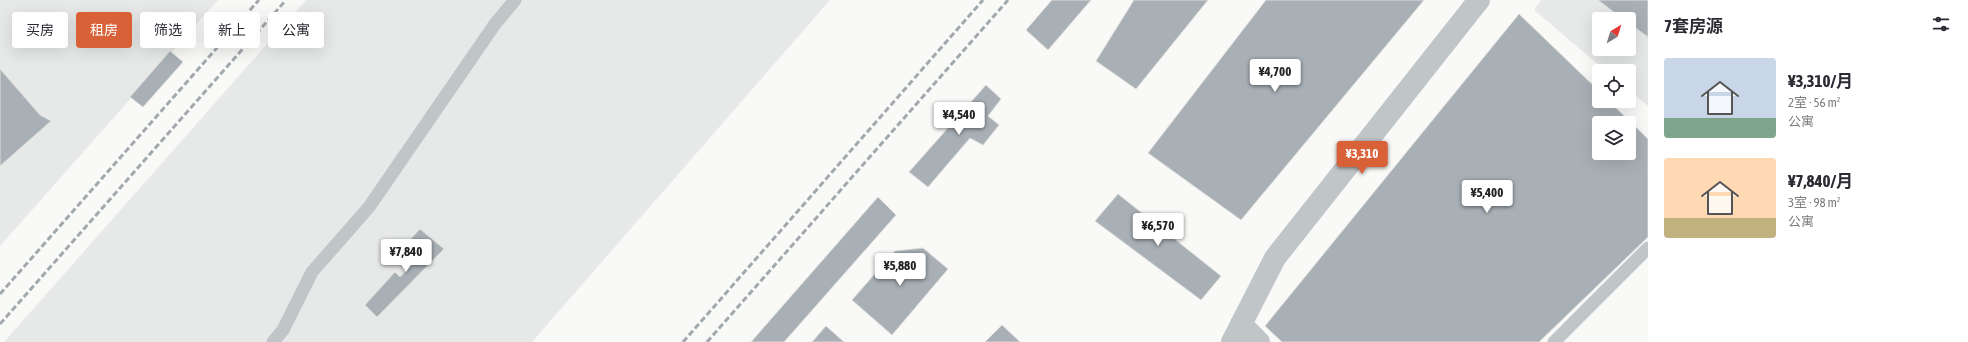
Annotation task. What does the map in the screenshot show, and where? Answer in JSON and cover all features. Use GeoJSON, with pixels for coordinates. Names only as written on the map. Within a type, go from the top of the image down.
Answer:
{"type":"FeatureCollection","features":[{"type":"Feature","properties":{"kind":"street"},"geometry":{"type":"LineString","coordinates":[[1259,342],[1236,333],[1275,258],[1479,0]]}},
{"type":"Feature","properties":{"kind":"lane"},"geometry":{"type":"LineString","coordinates":[[273,342],[283,330],[312,272],[369,207],[495,24],[515,0]]}},
{"type":"Feature","properties":{"kind":"lane"},"geometry":{"type":"LineString","coordinates":[[1554,342],[1648,248]]}},
{"type":"Feature","properties":{"kind":"shaded area"},"geometry":{"type":"Polygon","coordinates":[[[0,0],[218,0],[207,12],[204,12],[204,16],[196,25],[196,12],[140,12],[140,48],[175,48],[0,246],[0,0]]]}},
{"type":"Feature","properties":{"kind":"shaded area"},"geometry":{"type":"Polygon","coordinates":[[[306,0],[830,0],[532,342],[4,342],[268,43],[268,48],[324,48],[324,12],[295,12],[306,0]]]}},
{"type":"Feature","properties":{"kind":"shaded area"},"geometry":{"type":"Polygon","coordinates":[[[1541,0],[1648,0],[1648,106],[1636,96],[1636,64],[1598,64],[1534,10],[1541,0]]]}},
{"type":"Feature","properties":{"kind":"building"},"geometry":{"type":"Polygon","coordinates":[[[1052,0],[1091,0],[1048,50],[1026,30],[1052,0]]]}},
{"type":"Feature","properties":{"kind":"building"},"geometry":{"type":"Polygon","coordinates":[[[1134,0],[1208,0],[1136,89],[1096,61],[1134,0]]]}},
{"type":"Feature","properties":{"kind":"building"},"geometry":{"type":"Polygon","coordinates":[[[1266,0],[1424,0],[1241,220],[1148,153],[1266,0]]]}},
{"type":"Feature","properties":{"kind":"building"},"geometry":{"type":"Polygon","coordinates":[[[1598,0],[1648,0],[1648,37],[1636,28],[1636,12],[1614,12],[1598,0]]]}},
{"type":"Feature","properties":{"kind":"building"},"geometry":{"type":"Polygon","coordinates":[[[1519,14],[1592,84],[1592,108],[1616,108],[1624,116],[1592,116],[1592,160],[1636,160],[1636,127],[1648,139],[1648,237],[1539,342],[1282,342],[1265,326],[1519,14]]]}},
{"type":"Feature","properties":{"kind":"building"},"geometry":{"type":"Polygon","coordinates":[[[170,51],[183,62],[143,107],[130,97],[170,51]]]}},
{"type":"Feature","properties":{"kind":"building"},"geometry":{"type":"Polygon","coordinates":[[[0,69],[40,115],[51,121],[0,166],[0,69]]]}},
{"type":"Feature","properties":{"kind":"building"},"geometry":{"type":"Polygon","coordinates":[[[986,85],[1001,99],[988,116],[999,125],[983,145],[970,138],[928,187],[909,172],[986,85]]]}},
{"type":"Feature","properties":{"kind":"building"},"geometry":{"type":"Polygon","coordinates":[[[1118,194],[1221,276],[1201,300],[1095,221],[1118,194]]]}},
{"type":"Feature","properties":{"kind":"building"},"geometry":{"type":"Polygon","coordinates":[[[878,197],[896,215],[784,342],[751,342],[878,197]]]}},
{"type":"Feature","properties":{"kind":"building"},"geometry":{"type":"Polygon","coordinates":[[[420,229],[444,249],[377,317],[365,305],[395,272],[400,277],[420,256],[406,244],[420,229]]]}},
{"type":"Feature","properties":{"kind":"building"},"geometry":{"type":"Polygon","coordinates":[[[923,248],[948,269],[892,335],[852,300],[895,251],[923,248]]]}},
{"type":"Feature","properties":{"kind":"building"},"geometry":{"type":"Polygon","coordinates":[[[1002,325],[1020,342],[985,342],[1002,325]]]}},
{"type":"Feature","properties":{"kind":"building"},"geometry":{"type":"Polygon","coordinates":[[[826,326],[844,342],[812,342],[826,326]]]}},
{"type":"Feature","properties":{"kind":"railway"},"geometry":{"type":"LineString","coordinates":[[0,294],[259,0]]}},
{"type":"Feature","properties":{"kind":"railway"},"geometry":{"type":"LineString","coordinates":[[0,324],[286,0]]}},
{"type":"Feature","properties":{"kind":"railway"},"geometry":{"type":"LineString","coordinates":[[683,342],[983,0]]}},
{"type":"Feature","properties":{"kind":"railway"},"geometry":{"type":"LineString","coordinates":[[707,342],[1008,0]]}}]}
